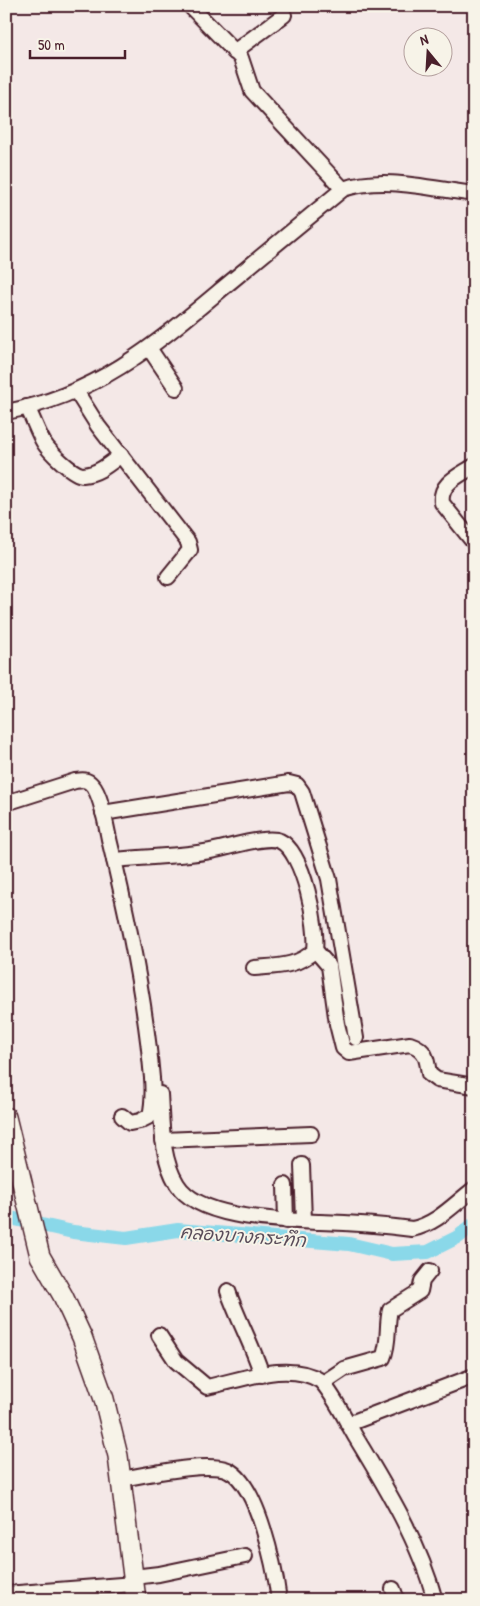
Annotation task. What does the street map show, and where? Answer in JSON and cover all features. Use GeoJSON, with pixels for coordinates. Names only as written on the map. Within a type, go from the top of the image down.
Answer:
{"type":"FeatureCollection","features":[{"type":"Feature","properties":{"kind":"main road"},"geometry":{"type":"LineString","coordinates":[[6,1117],[40,1256],[63,1296],[82,1337],[104,1399],[117,1452],[134,1587]]}},
{"type":"Feature","properties":{"kind":"street"},"geometry":{"type":"LineString","coordinates":[[190,6],[244,64],[252,91],[343,189]]}},
{"type":"Feature","properties":{"kind":"street"},"geometry":{"type":"LineString","coordinates":[[234,52],[284,15]]}},
{"type":"Feature","properties":{"kind":"street"},"geometry":{"type":"LineString","coordinates":[[6,412],[76,391],[120,369],[149,348],[343,189],[361,183],[384,182],[474,194]]}},
{"type":"Feature","properties":{"kind":"street"},"geometry":{"type":"LineString","coordinates":[[149,348],[176,388]]}},
{"type":"Feature","properties":{"kind":"street"},"geometry":{"type":"LineString","coordinates":[[76,391],[98,426],[188,542],[190,550],[188,556],[168,577]]}},
{"type":"Feature","properties":{"kind":"street"},"geometry":{"type":"LineString","coordinates":[[27,407],[44,444],[73,471],[80,475],[91,474],[106,467],[120,455]]}},
{"type":"Feature","properties":{"kind":"street"},"geometry":{"type":"LineString","coordinates":[[474,466],[446,484],[440,496],[442,503],[474,543]]}},
{"type":"Feature","properties":{"kind":"street"},"geometry":{"type":"LineString","coordinates":[[6,802],[75,780],[86,780],[93,785],[103,813],[136,964],[152,1078],[153,1102],[150,1116],[140,1121],[130,1122],[122,1116]]}},
{"type":"Feature","properties":{"kind":"street"},"geometry":{"type":"LineString","coordinates":[[103,813],[289,783],[298,785],[302,792],[329,879],[356,1038]]}},
{"type":"Feature","properties":{"kind":"street"},"geometry":{"type":"LineString","coordinates":[[114,860],[186,854],[254,842],[280,840],[299,864],[315,928],[315,950],[329,966],[337,1024],[343,1048],[349,1053],[410,1044],[420,1047],[427,1057],[429,1074],[437,1080],[474,1086]]}},
{"type":"Feature","properties":{"kind":"street"},"geometry":{"type":"LineString","coordinates":[[254,968],[290,964],[304,959],[315,950]]}},
{"type":"Feature","properties":{"kind":"street"},"geometry":{"type":"LineString","coordinates":[[152,1078],[159,1092],[163,1140],[169,1167],[178,1185],[196,1201],[231,1214],[286,1221],[412,1229],[431,1223],[474,1189]]}},
{"type":"Feature","properties":{"kind":"street"},"geometry":{"type":"LineString","coordinates":[[163,1140],[311,1134]]}},
{"type":"Feature","properties":{"kind":"street"},"geometry":{"type":"LineString","coordinates":[[302,1165],[304,1221]]}},
{"type":"Feature","properties":{"kind":"street"},"geometry":{"type":"LineString","coordinates":[[285,1184],[286,1221]]}},
{"type":"Feature","properties":{"kind":"street"},"geometry":{"type":"LineString","coordinates":[[323,1383],[344,1369],[383,1358],[388,1335],[386,1323],[390,1310],[420,1292],[422,1281],[430,1272]]}},
{"type":"Feature","properties":{"kind":"street"},"geometry":{"type":"LineString","coordinates":[[228,1291],[253,1348],[262,1375]]}},
{"type":"Feature","properties":{"kind":"street"},"geometry":{"type":"LineString","coordinates":[[159,1335],[176,1361],[207,1387],[262,1375],[294,1372],[316,1377],[323,1383],[411,1536],[429,1578],[435,1600]]}},
{"type":"Feature","properties":{"kind":"street"},"geometry":{"type":"LineString","coordinates":[[348,1424],[474,1376]]}},
{"type":"Feature","properties":{"kind":"street"},"geometry":{"type":"LineString","coordinates":[[121,1479],[194,1468],[228,1470],[244,1484],[252,1497],[263,1527],[279,1600]]}},
{"type":"Feature","properties":{"kind":"street"},"geometry":{"type":"LineString","coordinates":[[6,1594],[134,1587],[158,1574],[245,1556]]}},
{"type":"Feature","properties":{"kind":"waterway","name":"คลองบางกระทึก"},"geometry":{"type":"LineString","coordinates":[[6,1217],[73,1232],[126,1238],[178,1230],[349,1244],[392,1254],[428,1252],[458,1237],[474,1224]]}}]}
